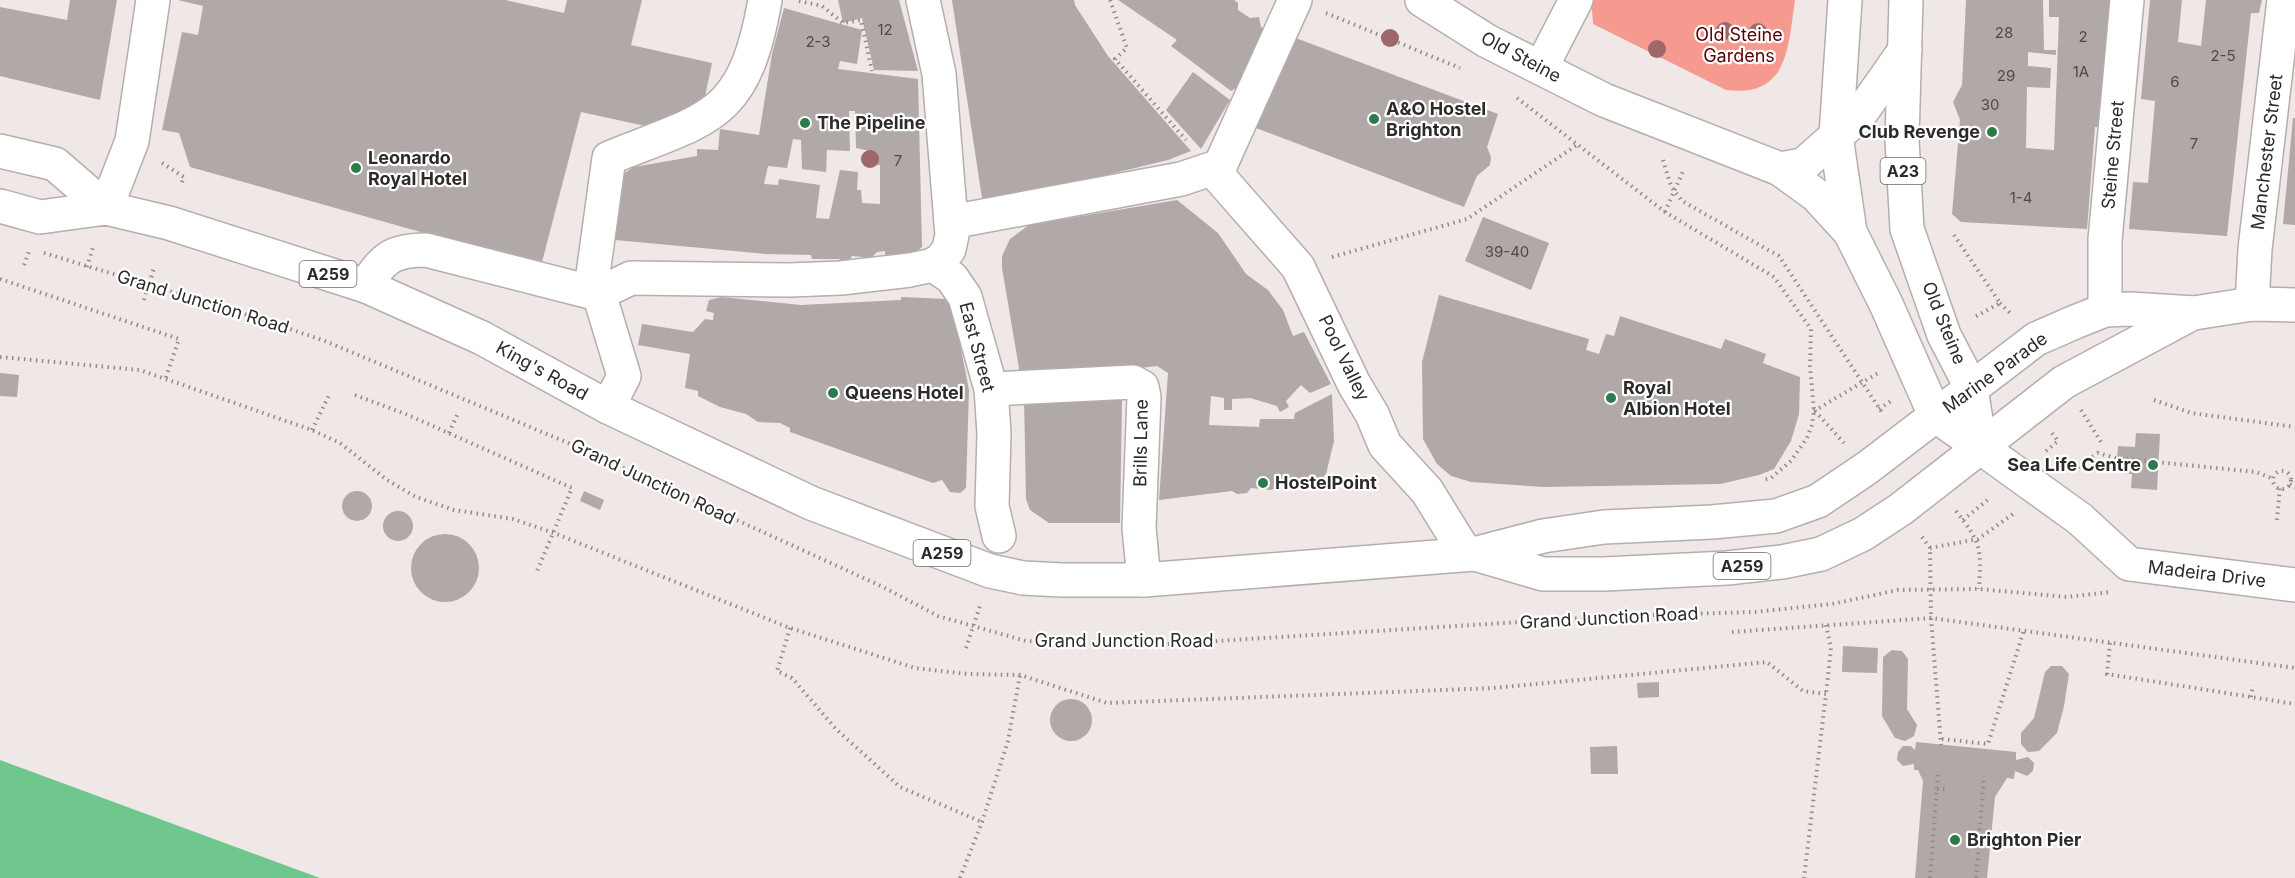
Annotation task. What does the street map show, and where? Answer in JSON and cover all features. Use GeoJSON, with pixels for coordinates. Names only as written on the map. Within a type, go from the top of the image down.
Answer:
{"type":"FeatureCollection","features":[{"type":"Feature","properties":{"kind":"main road"},"geometry":{"type":"LineString","coordinates":[[106,208],[132,141],[153,0]]}},
{"type":"Feature","properties":{"kind":"main road","name":"King's Road"},"geometry":{"type":"LineString","coordinates":[[0,206],[40,217],[106,208],[169,223],[366,286],[482,338],[608,407],[624,376],[593,274],[594,252],[609,158],[702,121],[718,110],[745,75],[754,54],[765,0]]}},
{"type":"Feature","properties":{"kind":"main road"},"geometry":{"type":"LineString","coordinates":[[366,286],[380,263],[405,250],[426,250],[598,294],[631,278],[841,278],[933,265],[949,249],[952,235],[939,74],[923,0]]}},
{"type":"Feature","properties":{"kind":"main road","name":"Old Steine"},"geometry":{"type":"LineString","coordinates":[[1422,0],[1487,41],[1604,100],[1780,170],[1816,195],[1850,232],[1886,304],[1935,415]]}},
{"type":"Feature","properties":{"kind":"main road"},"geometry":{"type":"LineString","coordinates":[[1541,68],[1576,0]]}},
{"type":"Feature","properties":{"kind":"main road","name":"Old Steine"},"geometry":{"type":"LineString","coordinates":[[1845,0],[1836,136],[1850,232]]}},
{"type":"Feature","properties":{"kind":"main road","name":"Old Steine"},"geometry":{"type":"LineString","coordinates":[[1906,0],[1902,140],[1907,229],[1944,335],[1971,387],[1980,447]]}},
{"type":"Feature","properties":{"kind":"main road","name":"Steine Street"},"geometry":{"type":"LineString","coordinates":[[2105,310],[2105,240],[2127,0]]}},
{"type":"Feature","properties":{"kind":"main road","name":"Manchester Street"},"geometry":{"type":"LineString","coordinates":[[2252,304],[2255,249],[2287,57],[2284,0]]}},
{"type":"Feature","properties":{"kind":"main road"},"geometry":{"type":"LineString","coordinates":[[1171,201],[1220,166],[1307,5]]}},
{"type":"Feature","properties":{"kind":"main road"},"geometry":{"type":"LineString","coordinates":[[1780,170],[1803,165],[1858,117],[1905,50]]}},
{"type":"Feature","properties":{"kind":"main road","name":"King's Road"},"geometry":{"type":"LineString","coordinates":[[0,151],[55,164],[106,208]]}},
{"type":"Feature","properties":{"kind":"main road"},"geometry":{"type":"LineString","coordinates":[[951,222],[1181,179],[1220,166]]}},
{"type":"Feature","properties":{"kind":"main road","name":"Pool Valley"},"geometry":{"type":"LineString","coordinates":[[1220,166],[1220,178],[1298,267],[1354,384],[1372,414],[1385,445],[1427,491],[1470,554]]}},
{"type":"Feature","properties":{"kind":"main road","name":"East Street"},"geometry":{"type":"LineString","coordinates":[[933,265],[952,278],[965,297],[991,389],[994,433],[992,506],[999,536]]}},
{"type":"Feature","properties":{"kind":"main road","name":"Marine Parade"},"geometry":{"type":"LineString","coordinates":[[1935,415],[2036,339],[2105,310],[2130,309],[2194,313],[2252,304],[2295,305]]}},
{"type":"Feature","properties":{"kind":"main road","name":"Marine Parade"},"geometry":{"type":"LineString","coordinates":[[1980,447],[2064,382],[2194,313]]}},
{"type":"Feature","properties":{"kind":"main road","name":"Brills Lane"},"geometry":{"type":"LineString","coordinates":[[991,389],[1133,382],[1142,387],[1144,397],[1139,528],[1144,580]]}},
{"type":"Feature","properties":{"kind":"main road","name":"A259"},"geometry":{"type":"LineString","coordinates":[[608,407],[811,503],[990,571],[1023,578],[1144,580],[1470,554],[1542,536],[1604,527],[1712,522],[1776,516],[1818,501],[1935,415]]}},
{"type":"Feature","properties":{"kind":"main road"},"geometry":{"type":"LineString","coordinates":[[1935,415],[1980,447]]}},
{"type":"Feature","properties":{"kind":"main road","name":"A259"},"geometry":{"type":"LineString","coordinates":[[1470,554],[1543,574],[1615,573],[1782,562],[1821,554],[1863,534],[1935,483],[1980,447]]}},
{"type":"Feature","properties":{"kind":"main road","name":"Madeira Drive"},"geometry":{"type":"LineString","coordinates":[[1980,447],[2080,519],[2129,564],[2295,585]]}},
{"type":"Feature","properties":{"kind":"path"},"geometry":{"type":"LineString","coordinates":[[795,0],[822,6],[843,23],[861,20],[872,71]]}},
{"type":"Feature","properties":{"kind":"path"},"geometry":{"type":"LineString","coordinates":[[1110,0],[1127,48],[1116,59],[1195,149],[1220,166]]}},
{"type":"Feature","properties":{"kind":"path"},"geometry":{"type":"LineString","coordinates":[[1307,5],[1468,71]]}},
{"type":"Feature","properties":{"kind":"path"},"geometry":{"type":"LineString","coordinates":[[1509,91],[1665,212],[1774,277],[1811,329],[1810,366],[1814,411],[1812,425],[1807,438],[1791,461],[1771,478]]}},
{"type":"Feature","properties":{"kind":"path"},"geometry":{"type":"LineString","coordinates":[[1658,121],[1664,170],[1671,186],[1682,201],[1779,256],[1860,383],[1903,440]]}},
{"type":"Feature","properties":{"kind":"path"},"geometry":{"type":"LineString","coordinates":[[1298,267],[1467,219],[1577,145]]}},
{"type":"Feature","properties":{"kind":"path"},"geometry":{"type":"LineString","coordinates":[[157,155],[163,165],[184,177],[181,185]]}},
{"type":"Feature","properties":{"kind":"path"},"geometry":{"type":"LineString","coordinates":[[24,265],[30,249]]}},
{"type":"Feature","properties":{"kind":"path","name":"Grand Junction Road"},"geometry":{"type":"LineString","coordinates":[[87,267],[325,341],[482,404],[883,587],[938,616],[1026,641],[1152,645],[1616,616],[1754,612],[1832,604],[1883,591],[1979,589],[1981,553],[1978,539],[1935,483]]}},
{"type":"Feature","properties":{"kind":"path"},"geometry":{"type":"LineString","coordinates":[[144,300],[154,268]]}},
{"type":"Feature","properties":{"kind":"path"},"geometry":{"type":"LineString","coordinates":[[0,279],[179,339],[165,380]]}},
{"type":"Feature","properties":{"kind":"path"},"geometry":{"type":"LineString","coordinates":[[0,357],[140,370],[312,430],[340,443],[387,480],[416,497],[454,510],[513,519],[554,533],[790,628],[915,668],[967,674],[1020,675],[1107,703],[1494,688],[1767,662],[1803,692],[1826,694]]}},
{"type":"Feature","properties":{"kind":"path"},"geometry":{"type":"LineString","coordinates":[[312,430],[330,393]]}},
{"type":"Feature","properties":{"kind":"path"},"geometry":{"type":"LineString","coordinates":[[355,395],[449,433],[572,488],[537,571]]}},
{"type":"Feature","properties":{"kind":"path"},"geometry":{"type":"LineString","coordinates":[[2154,400],[2191,413],[2295,427]]}},
{"type":"Feature","properties":{"kind":"path"},"geometry":{"type":"LineString","coordinates":[[449,433],[458,413]]}},
{"type":"Feature","properties":{"kind":"path"},"geometry":{"type":"LineString","coordinates":[[2098,453],[2116,458],[2256,472],[2274,479],[2280,488],[2277,520]]}},
{"type":"Feature","properties":{"kind":"path"},"geometry":{"type":"LineString","coordinates":[[2274,479],[2282,471],[2293,477],[2290,484],[2280,488]]}},
{"type":"Feature","properties":{"kind":"path"},"geometry":{"type":"LineString","coordinates":[[2290,484],[2295,488]]}},
{"type":"Feature","properties":{"kind":"path"},"geometry":{"type":"LineString","coordinates":[[966,648],[980,607]]}},
{"type":"Feature","properties":{"kind":"path"},"geometry":{"type":"LineString","coordinates":[[1931,618],[1941,742],[1987,746],[2024,630]]}},
{"type":"Feature","properties":{"kind":"path"},"geometry":{"type":"LineString","coordinates":[[1732,632],[1931,618],[2295,668]]}},
{"type":"Feature","properties":{"kind":"path"},"geometry":{"type":"LineString","coordinates":[[1804,878],[1831,648],[1826,625]]}},
{"type":"Feature","properties":{"kind":"path"},"geometry":{"type":"LineString","coordinates":[[790,628],[777,671],[792,678],[836,729],[900,787],[982,822]]}},
{"type":"Feature","properties":{"kind":"path"},"geometry":{"type":"LineString","coordinates":[[2110,643],[2107,674],[2295,704]]}},
{"type":"Feature","properties":{"kind":"path"},"geometry":{"type":"LineString","coordinates":[[960,878],[982,822],[1010,735],[1020,675]]}},
{"type":"Feature","properties":{"kind":"path"},"geometry":{"type":"LineString","coordinates":[[2251,697],[2253,685]]}},
{"type":"Feature","properties":{"kind":"path"},"geometry":{"type":"LineString","coordinates":[[1929,878],[1938,772]]}},
{"type":"Feature","properties":{"kind":"path"},"geometry":{"type":"LineString","coordinates":[[1976,878],[1984,776]]}},
{"type":"Feature","properties":{"kind":"path"},"geometry":{"type":"LineString","coordinates":[[1937,789],[1948,789]]}},
{"type":"Feature","properties":{"kind":"path"},"geometry":{"type":"LineString","coordinates":[[1977,792],[1983,793]]}},
{"type":"Feature","properties":{"kind":"green space","name":"Old Steine Gardens"},"geometry":{"type":"Polygon","coordinates":[[[1586,0],[1795,0],[1787,51],[1774,77],[1762,86],[1747,90],[1726,90],[1593,24],[1592,10],[1586,0]]]}},
{"type":"Feature","properties":{"kind":"shaded area"},"geometry":{"type":"Polygon","coordinates":[[[0,760],[320,878],[0,878],[0,760]]]}},
{"type":"Feature","properties":{"kind":"building"},"geometry":{"type":"Polygon","coordinates":[[[70,0],[117,0],[100,100],[0,76],[0,7],[67,20],[70,0]]]}},
{"type":"Feature","properties":{"kind":"building"},"geometry":{"type":"Polygon","coordinates":[[[178,0],[505,0],[564,13],[567,0],[642,0],[631,45],[712,63],[703,106],[692,104],[689,122],[668,131],[581,112],[541,266],[190,167],[179,133],[162,130],[182,32],[198,35],[203,6],[178,0]]]}},
{"type":"Feature","properties":{"kind":"building"},"geometry":{"type":"Polygon","coordinates":[[[838,0],[899,0],[918,71],[874,70],[862,18],[843,23],[838,0]]]}},
{"type":"Feature","properties":{"kind":"building"},"geometry":{"type":"Polygon","coordinates":[[[952,0],[1074,0],[1108,56],[1191,151],[1168,160],[983,205],[952,0]]]}},
{"type":"Feature","properties":{"kind":"building"},"geometry":{"type":"Polygon","coordinates":[[[1118,0],[1234,0],[1238,3],[1238,10],[1250,18],[1259,17],[1261,27],[1266,30],[1238,87],[1231,91],[1171,46],[1177,40],[1118,0]]]}},
{"type":"Feature","properties":{"kind":"building"},"geometry":{"type":"Polygon","coordinates":[[[1966,0],[2043,0],[2044,50],[2056,50],[2056,55],[2028,52],[2028,66],[2051,68],[2050,88],[2027,87],[2026,148],[2054,150],[2059,17],[2049,17],[2049,0],[2112,0],[2099,127],[2095,127],[2087,229],[1961,222],[1952,214],[1960,120],[1953,102],[1962,85],[1966,0]]]}},
{"type":"Feature","properties":{"kind":"building"},"geometry":{"type":"Polygon","coordinates":[[[2150,0],[2182,0],[2178,42],[2201,46],[2206,0],[2262,0],[2259,13],[2251,13],[2227,236],[2129,229],[2133,182],[2148,183],[2155,101],[2141,99],[2150,0]]]}},
{"type":"Feature","properties":{"kind":"building"},"geometry":{"type":"Polygon","coordinates":[[[784,8],[862,30],[857,64],[840,61],[838,69],[918,79],[922,247],[915,253],[885,255],[885,251],[877,252],[871,258],[852,256],[848,262],[841,262],[839,259],[812,259],[811,255],[766,254],[615,240],[623,174],[634,167],[697,156],[697,149],[718,150],[720,129],[759,135],[772,54],[784,8]],[[849,111],[850,151],[827,150],[826,172],[802,169],[801,140],[793,139],[787,168],[768,166],[764,184],[778,185],[779,179],[820,185],[816,218],[829,219],[840,170],[858,172],[857,190],[861,190],[862,203],[880,204],[880,165],[875,165],[874,152],[856,148],[855,111],[849,111]]]}},
{"type":"Feature","properties":{"kind":"building","name":"A&O Hostel Brighton"},"geometry":{"type":"Polygon","coordinates":[[[1293,37],[1498,114],[1487,147],[1491,157],[1490,165],[1477,176],[1464,207],[1248,125],[1293,37]]]}},
{"type":"Feature","properties":{"kind":"building"},"geometry":{"type":"Polygon","coordinates":[[[1193,72],[1230,100],[1201,149],[1166,110],[1193,72]]]}},
{"type":"Feature","properties":{"kind":"building"},"geometry":{"type":"Polygon","coordinates":[[[2293,118],[2295,118],[2295,225],[2283,224],[2293,118]]]}},
{"type":"Feature","properties":{"kind":"building"},"geometry":{"type":"Polygon","coordinates":[[[1177,200],[1218,233],[1246,274],[1268,290],[1283,310],[1293,336],[1304,332],[1331,384],[1310,393],[1301,385],[1286,401],[1289,407],[1280,412],[1277,406],[1250,398],[1232,399],[1232,410],[1224,410],[1224,398],[1211,396],[1209,425],[1259,427],[1260,419],[1294,419],[1295,413],[1332,394],[1334,441],[1326,474],[1319,482],[1310,485],[1287,483],[1271,490],[1251,488],[1247,493],[1237,494],[1232,491],[1159,500],[1168,373],[1157,366],[1079,375],[1020,374],[1002,268],[1002,256],[1010,239],[1029,225],[1177,200]]]}},
{"type":"Feature","properties":{"kind":"building"},"geometry":{"type":"Polygon","coordinates":[[[1483,217],[1549,243],[1531,290],[1465,261],[1483,217]]]}},
{"type":"Feature","properties":{"kind":"building","name":"Royal Albion Hotel"},"geometry":{"type":"Polygon","coordinates":[[[1439,295],[1589,339],[1586,350],[1599,354],[1606,334],[1614,336],[1620,316],[1721,349],[1725,339],[1766,354],[1763,363],[1800,377],[1799,414],[1791,441],[1774,469],[1720,484],[1543,487],[1471,482],[1451,476],[1437,464],[1423,439],[1422,362],[1439,295]]]}},
{"type":"Feature","properties":{"kind":"building","name":"Queens Hotel"},"geometry":{"type":"Polygon","coordinates":[[[721,297],[801,305],[901,300],[901,297],[947,299],[952,303],[969,390],[966,488],[960,493],[950,492],[942,480],[933,483],[790,432],[790,428],[780,423],[758,422],[746,414],[720,407],[698,396],[698,391],[685,388],[690,354],[638,345],[642,324],[693,332],[705,319],[713,320],[714,313],[706,311],[709,300],[721,297]]]}},
{"type":"Feature","properties":{"kind":"building"},"geometry":{"type":"Polygon","coordinates":[[[0,373],[19,375],[17,397],[0,396],[0,373]]]}},
{"type":"Feature","properties":{"kind":"building"},"geometry":{"type":"Polygon","coordinates":[[[1024,397],[1122,400],[1120,523],[1049,523],[1030,510],[1026,499],[1024,397]]]}},
{"type":"Feature","properties":{"kind":"building"},"geometry":{"type":"Polygon","coordinates":[[[2136,433],[2160,434],[2157,490],[2131,488],[2132,474],[2116,472],[2118,446],[2135,447],[2136,433]]]}},
{"type":"Feature","properties":{"kind":"building"},"geometry":{"type":"Polygon","coordinates":[[[357,491],[363,492],[371,500],[371,512],[363,520],[357,521],[351,520],[343,512],[342,506],[343,500],[351,492],[357,491]]]}},
{"type":"Feature","properties":{"kind":"building"},"geometry":{"type":"Polygon","coordinates":[[[584,491],[604,500],[600,510],[580,501],[584,491]]]}},
{"type":"Feature","properties":{"kind":"building"},"geometry":{"type":"Polygon","coordinates":[[[398,511],[404,512],[412,520],[412,532],[404,540],[398,541],[392,540],[384,532],[383,526],[384,520],[392,512],[398,511]]]}},
{"type":"Feature","properties":{"kind":"building"},"geometry":{"type":"Polygon","coordinates":[[[445,534],[458,537],[469,544],[476,555],[479,568],[476,581],[469,592],[458,599],[445,602],[432,599],[421,592],[414,581],[411,568],[414,555],[421,544],[432,537],[445,534]]]}},
{"type":"Feature","properties":{"kind":"building"},"geometry":{"type":"Polygon","coordinates":[[[1843,646],[1878,648],[1877,673],[1842,672],[1843,646]]]}},
{"type":"Feature","properties":{"kind":"building"},"geometry":{"type":"Polygon","coordinates":[[[1892,650],[1902,651],[1908,659],[1907,709],[1917,725],[1914,736],[1905,741],[1895,738],[1882,716],[1883,657],[1892,650]]]}},
{"type":"Feature","properties":{"kind":"building"},"geometry":{"type":"Polygon","coordinates":[[[2051,666],[2062,666],[2069,674],[2057,733],[2039,751],[2028,752],[2021,744],[2021,733],[2034,718],[2045,672],[2051,666]]]}},
{"type":"Feature","properties":{"kind":"building"},"geometry":{"type":"Polygon","coordinates":[[[1659,682],[1659,697],[1638,698],[1637,683],[1659,682]]]}},
{"type":"Feature","properties":{"kind":"building"},"geometry":{"type":"Polygon","coordinates":[[[1071,699],[1086,705],[1092,720],[1086,735],[1071,741],[1056,735],[1050,720],[1056,705],[1071,699]]]}},
{"type":"Feature","properties":{"kind":"building","name":"Brighton Pier"},"geometry":{"type":"Polygon","coordinates":[[[1916,742],[2016,752],[2016,760],[2028,757],[2034,763],[2033,771],[2027,776],[2015,771],[2014,779],[2007,778],[1995,797],[1987,878],[1915,878],[1923,781],[1918,770],[1914,770],[1914,764],[1903,766],[1897,760],[1898,752],[1903,746],[1911,746],[1915,750],[1916,742]]]}},
{"type":"Feature","properties":{"kind":"building"},"geometry":{"type":"Polygon","coordinates":[[[1617,746],[1618,774],[1591,774],[1590,747],[1617,746]]]}},
{"type":"Feature","properties":{"kind":"place","name":"A&O Hostel Brighton"},"geometry":{"type":"Point","coordinates":[1374,119]}},
{"type":"Feature","properties":{"kind":"place","name":"The Pipeline"},"geometry":{"type":"Point","coordinates":[805,123]}},
{"type":"Feature","properties":{"kind":"place","name":"Club Revenge"},"geometry":{"type":"Point","coordinates":[1992,132]}},
{"type":"Feature","properties":{"kind":"place","name":"Leonardo Royal Hotel"},"geometry":{"type":"Point","coordinates":[356,168]}},
{"type":"Feature","properties":{"kind":"place","name":"Queens Hotel"},"geometry":{"type":"Point","coordinates":[833,393]}},
{"type":"Feature","properties":{"kind":"place","name":"Royal Albion Hotel"},"geometry":{"type":"Point","coordinates":[1611,398]}},
{"type":"Feature","properties":{"kind":"place","name":"Sea Life Centre"},"geometry":{"type":"Point","coordinates":[2153,465]}},
{"type":"Feature","properties":{"kind":"place","name":"HostelPoint"},"geometry":{"type":"Point","coordinates":[1263,483]}},
{"type":"Feature","properties":{"kind":"place","name":"Brighton Pier"},"geometry":{"type":"Point","coordinates":[1955,840]}}]}
